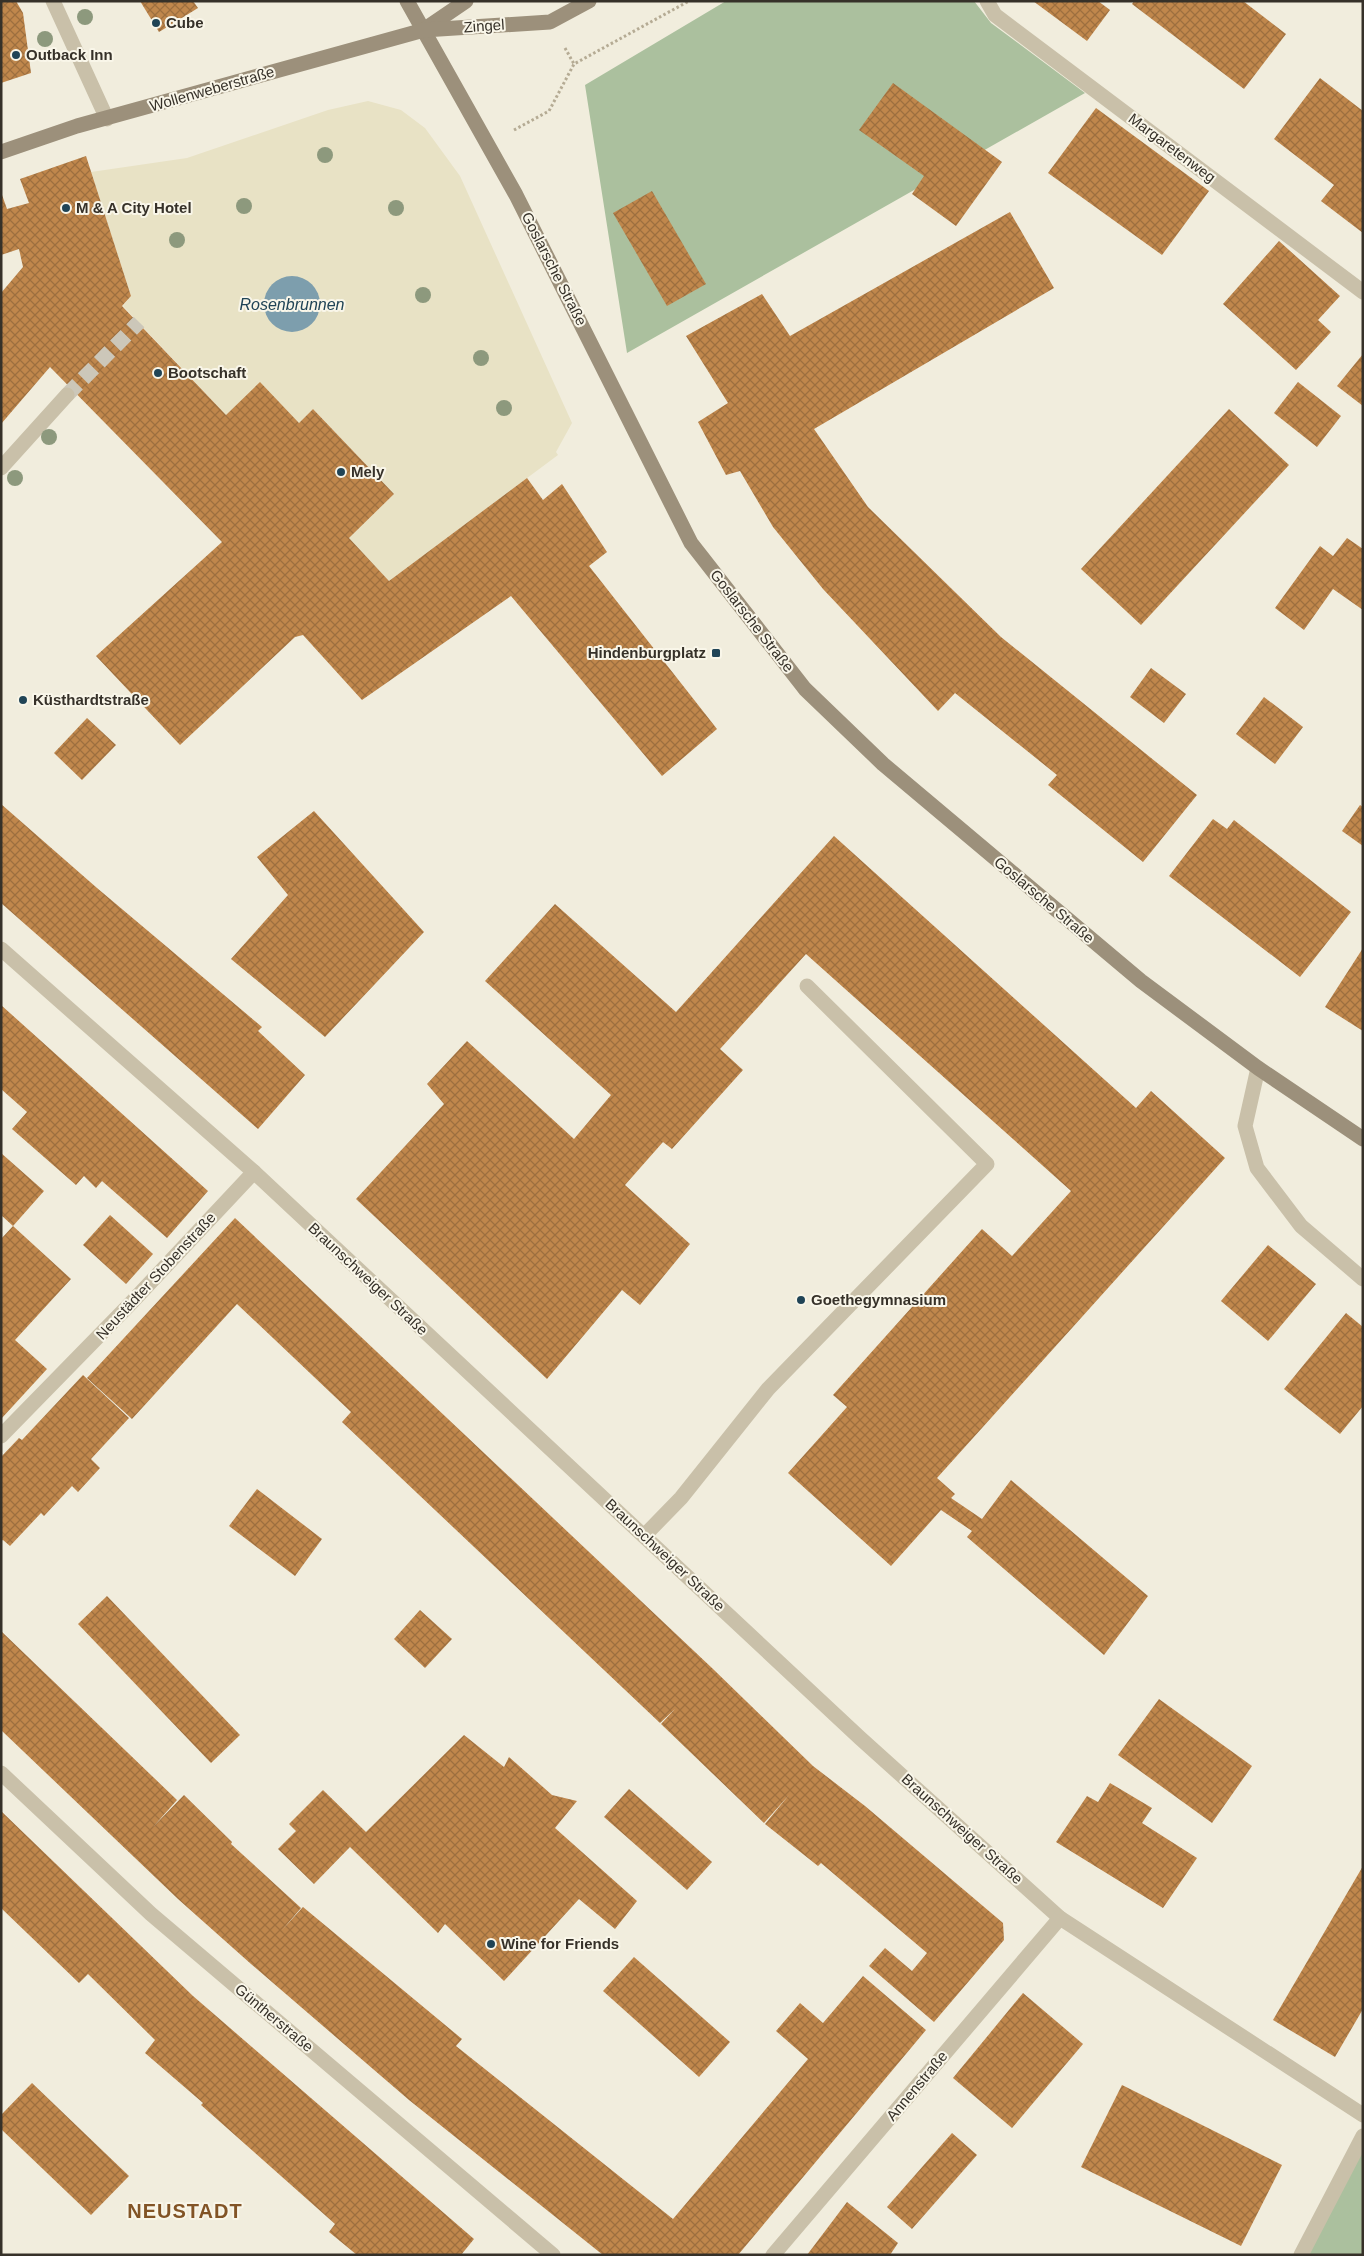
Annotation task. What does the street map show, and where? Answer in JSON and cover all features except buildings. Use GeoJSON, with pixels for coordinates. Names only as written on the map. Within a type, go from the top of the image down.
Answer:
{"type":"FeatureCollection","features":[{"type":"Feature","properties":{"kind":"main road","name":"Goslarsche Straße"},"geometry":{"type":"LineString","coordinates":[[408,1],[488,143],[691,543],[805,689],[883,764],[1141,981],[1258,1068],[1363,1139]]}},
{"type":"Feature","properties":{"kind":"main road","name":"Zingel"},"geometry":{"type":"LineString","coordinates":[[424,30],[466,1]]}},
{"type":"Feature","properties":{"kind":"main road","name":"Zingel"},"geometry":{"type":"LineString","coordinates":[[424,30],[550,22],[589,1]]}},
{"type":"Feature","properties":{"kind":"main road","name":"Wollenweberstraße"},"geometry":{"type":"LineString","coordinates":[[1,152],[107,119],[424,30]]}},
{"type":"Feature","properties":{"kind":"street"},"geometry":{"type":"LineString","coordinates":[[53,1],[107,119]]}},
{"type":"Feature","properties":{"kind":"street","name":"Margaretenweg"},"geometry":{"type":"LineString","coordinates":[[987,1],[995,15],[1363,292]]}},
{"type":"Feature","properties":{"kind":"street"},"geometry":{"type":"LineString","coordinates":[[1,468],[67,395]]}},
{"type":"Feature","properties":{"kind":"street","name":"Braunschweiger Straße"},"geometry":{"type":"LineString","coordinates":[[1,949],[254,1172],[860,1738],[1060,1918],[1363,2115]]}},
{"type":"Feature","properties":{"kind":"street"},"geometry":{"type":"LineString","coordinates":[[644,1536],[680,1498],[768,1389],[987,1164],[808,986]]}},
{"type":"Feature","properties":{"kind":"street"},"geometry":{"type":"LineString","coordinates":[[1258,1068],[1245,1126],[1257,1168],[1301,1226],[1363,1279]]}},
{"type":"Feature","properties":{"kind":"street","name":"Neustädter Stobenstraße"},"geometry":{"type":"LineString","coordinates":[[1,1436],[58,1379],[254,1172]]}},
{"type":"Feature","properties":{"kind":"street","name":"Güntherstraße"},"geometry":{"type":"LineString","coordinates":[[1,1773],[151,1914],[553,2255]]}},
{"type":"Feature","properties":{"kind":"street","name":"Annenstraße"},"geometry":{"type":"LineString","coordinates":[[773,2255],[1060,1918]]}},
{"type":"Feature","properties":{"kind":"street"},"geometry":{"type":"LineString","coordinates":[[1301,2255],[1363,2136]]}},
{"type":"Feature","properties":{"kind":"path"},"geometry":{"type":"LineString","coordinates":[[488,143],[549,111],[574,64],[689,1]]}},
{"type":"Feature","properties":{"kind":"green space"},"geometry":{"type":"Polygon","coordinates":[[[726,1],[974,1],[991,23],[1085,93],[627,353],[585,85],[726,1]]]}},
{"type":"Feature","properties":{"kind":"green space"},"geometry":{"type":"Polygon","coordinates":[[[1363,2136],[1363,2255],[1303,2255],[1363,2136]]]}},
{"type":"Feature","properties":{"kind":"shaded area"},"geometry":{"type":"Polygon","coordinates":[[[368,101],[401,110],[425,128],[460,176],[572,423],[556,452],[558,455],[389,581],[349,538],[394,494],[313,409],[299,423],[260,383],[226,415],[123,306],[131,296],[91,172],[187,158],[328,110],[368,101]]]}},
{"type":"Feature","properties":{"kind":"water","name":"Rosenbrunnen"},"geometry":{"type":"Polygon","coordinates":[[[292,276],[303,278],[312,284],[318,293],[320,304],[318,315],[312,324],[303,330],[292,332],[281,330],[272,324],[266,315],[264,304],[266,293],[272,284],[281,278],[292,276]]]}},
{"type":"Feature","properties":{"kind":"tunnel"},"geometry":{"type":"LineString","coordinates":[[67,395],[139,322]]}},
{"type":"Feature","properties":{"kind":"place","name":"Cube"},"geometry":{"type":"Point","coordinates":[156,23]}},
{"type":"Feature","properties":{"kind":"place","name":"Outback Inn"},"geometry":{"type":"Point","coordinates":[16,55]}},
{"type":"Feature","properties":{"kind":"place","name":"M & A City Hotel"},"geometry":{"type":"Point","coordinates":[66,208]}},
{"type":"Feature","properties":{"kind":"place","name":"Bootschaft"},"geometry":{"type":"Point","coordinates":[158,373]}},
{"type":"Feature","properties":{"kind":"place","name":"Mely"},"geometry":{"type":"Point","coordinates":[341,472]}},
{"type":"Feature","properties":{"kind":"place","name":"Hindenburgplatz"},"geometry":{"type":"Point","coordinates":[716,653]}},
{"type":"Feature","properties":{"kind":"place","name":"Küsthardtstraße"},"geometry":{"type":"Point","coordinates":[23,700]}},
{"type":"Feature","properties":{"kind":"place","name":"Goethegymnasium"},"geometry":{"type":"Point","coordinates":[801,1300]}},
{"type":"Feature","properties":{"kind":"place","name":"Wine for Friends"},"geometry":{"type":"Point","coordinates":[491,1944]}},
{"type":"Feature","properties":{"kind":"district","name":"NEUSTADT"},"geometry":{"type":"Point","coordinates":[185,2211]}}]}
